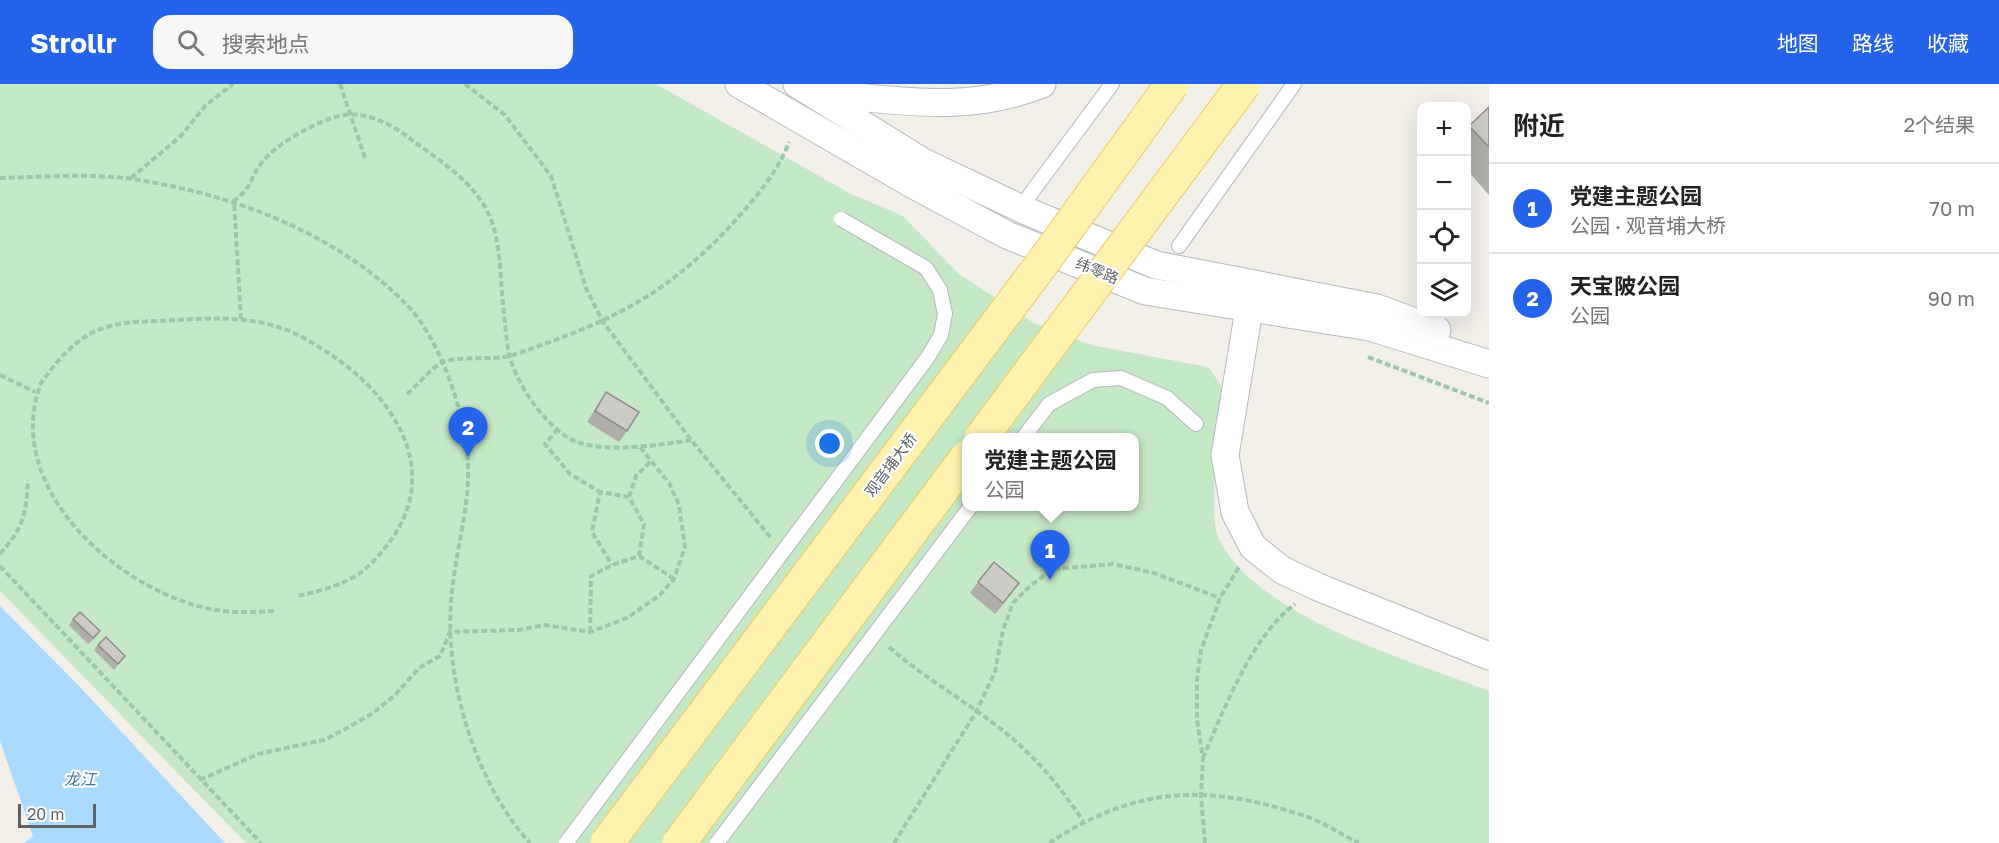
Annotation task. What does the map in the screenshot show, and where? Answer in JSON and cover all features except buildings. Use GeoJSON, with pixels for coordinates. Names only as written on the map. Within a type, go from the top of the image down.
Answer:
{"type":"FeatureCollection","features":[{"type":"Feature","properties":{"kind":"main road","name":"观音埔大桥"},"geometry":{"type":"LineString","coordinates":[[607,843],[1041,265],[1172,84]]}},
{"type":"Feature","properties":{"kind":"main road"},"geometry":{"type":"LineString","coordinates":[[985,433],[1244,84]]}},
{"type":"Feature","properties":{"kind":"main road"},"geometry":{"type":"LineString","coordinates":[[679,843],[962,463]]}},
{"type":"Feature","properties":{"kind":"street","name":"纬零路"},"geometry":{"type":"LineString","coordinates":[[739,84],[912,184],[1007,235],[1145,291],[1370,327],[1489,364]]}},
{"type":"Feature","properties":{"kind":"street"},"geometry":{"type":"LineString","coordinates":[[806,89],[920,104],[985,101],[1042,84]]}},
{"type":"Feature","properties":{"kind":"street","name":"纬零路"},"geometry":{"type":"LineString","coordinates":[[806,89],[923,162],[1024,210],[1156,265],[1377,308],[1489,349]]}},
{"type":"Feature","properties":{"kind":"street"},"geometry":{"type":"LineString","coordinates":[[1247,322],[1225,455],[1236,512],[1253,547],[1282,570],[1317,587],[1489,656]]}},
{"type":"Feature","properties":{"kind":"lane"},"geometry":{"type":"LineString","coordinates":[[1029,196],[1112,84]]}},
{"type":"Feature","properties":{"kind":"lane"},"geometry":{"type":"LineString","coordinates":[[1179,246],[1294,84]]}},
{"type":"Feature","properties":{"kind":"lane"},"geometry":{"type":"LineString","coordinates":[[566,843],[928,357],[941,335],[945,314],[940,290],[926,268],[841,219]]}},
{"type":"Feature","properties":{"kind":"lane"},"geometry":{"type":"LineString","coordinates":[[1027,433],[1049,404],[1093,380],[1121,378],[1167,398],[1196,424]]}},
{"type":"Feature","properties":{"kind":"lane"},"geometry":{"type":"LineString","coordinates":[[717,843],[968,511]]}},
{"type":"Feature","properties":{"kind":"path"},"geometry":{"type":"LineString","coordinates":[[130,178],[181,136],[205,106],[233,84]]}},
{"type":"Feature","properties":{"kind":"path"},"geometry":{"type":"LineString","coordinates":[[340,84],[364,158]]}},
{"type":"Feature","properties":{"kind":"path"},"geometry":{"type":"LineString","coordinates":[[465,84],[505,115],[551,176],[586,288],[603,322],[691,440],[778,546]]}},
{"type":"Feature","properties":{"kind":"path"},"geometry":{"type":"LineString","coordinates":[[234,201],[250,188],[260,165],[278,149],[333,117],[350,115],[373,117],[394,126],[475,192],[490,216],[509,356],[522,386],[540,412],[558,429],[577,442],[608,447],[691,440]]}},
{"type":"Feature","properties":{"kind":"path"},"geometry":{"type":"LineString","coordinates":[[407,394],[442,362],[509,356],[603,322],[663,288],[716,242],[782,162],[791,135]]}},
{"type":"Feature","properties":{"kind":"path"},"geometry":{"type":"LineString","coordinates":[[0,178],[130,178],[234,201],[285,222],[366,270],[406,304],[442,362],[451,383],[467,452],[464,522],[450,603],[452,665],[463,716],[476,752],[515,826],[530,843]]}},
{"type":"Feature","properties":{"kind":"path"},"geometry":{"type":"LineString","coordinates":[[234,201],[241,319]]}},
{"type":"Feature","properties":{"kind":"path"},"geometry":{"type":"LineString","coordinates":[[31,399],[49,371],[83,337],[100,329],[131,322],[241,319],[282,328],[312,342],[345,364],[372,389],[388,409],[407,444],[412,463],[410,504],[402,524],[370,564],[350,580],[298,596]]}},
{"type":"Feature","properties":{"kind":"path"},"geometry":{"type":"LineString","coordinates":[[1358,353],[1489,403]]}},
{"type":"Feature","properties":{"kind":"path"},"geometry":{"type":"LineString","coordinates":[[0,375],[35,392]]}},
{"type":"Feature","properties":{"kind":"path"},"geometry":{"type":"LineString","coordinates":[[558,429],[545,444],[570,474],[600,492],[629,497]]}},
{"type":"Feature","properties":{"kind":"path"},"geometry":{"type":"LineString","coordinates":[[450,632],[518,630],[545,625],[590,632],[627,618],[644,608],[674,579],[686,547],[679,505],[669,483],[638,445]]}},
{"type":"Feature","properties":{"kind":"path"},"geometry":{"type":"LineString","coordinates":[[639,556],[644,524],[629,497],[636,476],[651,461]]}},
{"type":"Feature","properties":{"kind":"path"},"geometry":{"type":"LineString","coordinates":[[0,554],[18,533],[27,506],[26,468]]}},
{"type":"Feature","properties":{"kind":"path"},"geometry":{"type":"LineString","coordinates":[[28,480],[32,487]]}},
{"type":"Feature","properties":{"kind":"path"},"geometry":{"type":"LineString","coordinates":[[600,492],[592,532],[612,565]]}},
{"type":"Feature","properties":{"kind":"path"},"geometry":{"type":"LineString","coordinates":[[1205,843],[1201,795],[1203,759],[1197,720],[1197,679],[1201,650],[1220,598],[1253,547]]}},
{"type":"Feature","properties":{"kind":"path"},"geometry":{"type":"LineString","coordinates":[[93,554],[119,573],[185,601],[216,610],[274,611]]}},
{"type":"Feature","properties":{"kind":"path"},"geometry":{"type":"LineString","coordinates":[[590,632],[591,576],[612,565],[639,556]]}},
{"type":"Feature","properties":{"kind":"path"},"geometry":{"type":"LineString","coordinates":[[639,556],[674,579]]}},
{"type":"Feature","properties":{"kind":"path"},"geometry":{"type":"LineString","coordinates":[[894,843],[976,712],[995,672],[1003,630],[1013,603],[1053,569],[1113,564],[1154,573],[1220,598]]}},
{"type":"Feature","properties":{"kind":"path"},"geometry":{"type":"LineString","coordinates":[[0,566],[261,843]]}},
{"type":"Feature","properties":{"kind":"path"},"geometry":{"type":"LineString","coordinates":[[1203,759],[1221,715],[1261,640],[1279,616],[1317,587]]}},
{"type":"Feature","properties":{"kind":"path"},"geometry":{"type":"LineString","coordinates":[[200,780],[258,754],[288,750],[324,740],[373,713],[395,695],[419,668],[440,656],[450,632]]}},
{"type":"Feature","properties":{"kind":"path"},"geometry":{"type":"LineString","coordinates":[[881,640],[917,671],[1027,751],[1061,789],[1083,821]]}},
{"type":"Feature","properties":{"kind":"path"},"geometry":{"type":"LineString","coordinates":[[1049,843],[1083,821],[1146,798],[1181,794],[1258,803],[1303,815],[1359,843]]}},
{"type":"Feature","properties":{"kind":"green space"},"geometry":{"type":"Polygon","coordinates":[[[0,84],[656,84],[851,194],[903,216],[959,274],[1034,323],[1091,345],[1208,367],[1221,387],[1225,405],[1214,489],[1215,522],[1219,539],[1238,567],[1266,592],[1301,614],[1339,633],[1489,691],[1489,843],[246,843],[0,591],[0,84]]]}},
{"type":"Feature","properties":{"kind":"water","name":"龙江"},"geometry":{"type":"Polygon","coordinates":[[[0,606],[77,684],[225,843],[24,843],[33,836],[0,741],[0,606]]]}},
{"type":"Feature","properties":{"kind":"place","name":"天宝陂公园"},"geometry":{"type":"Point","coordinates":[468,457]}},
{"type":"Feature","properties":{"kind":"place","name":"党建主题公园"},"geometry":{"type":"Point","coordinates":[1050,580]}}]}
